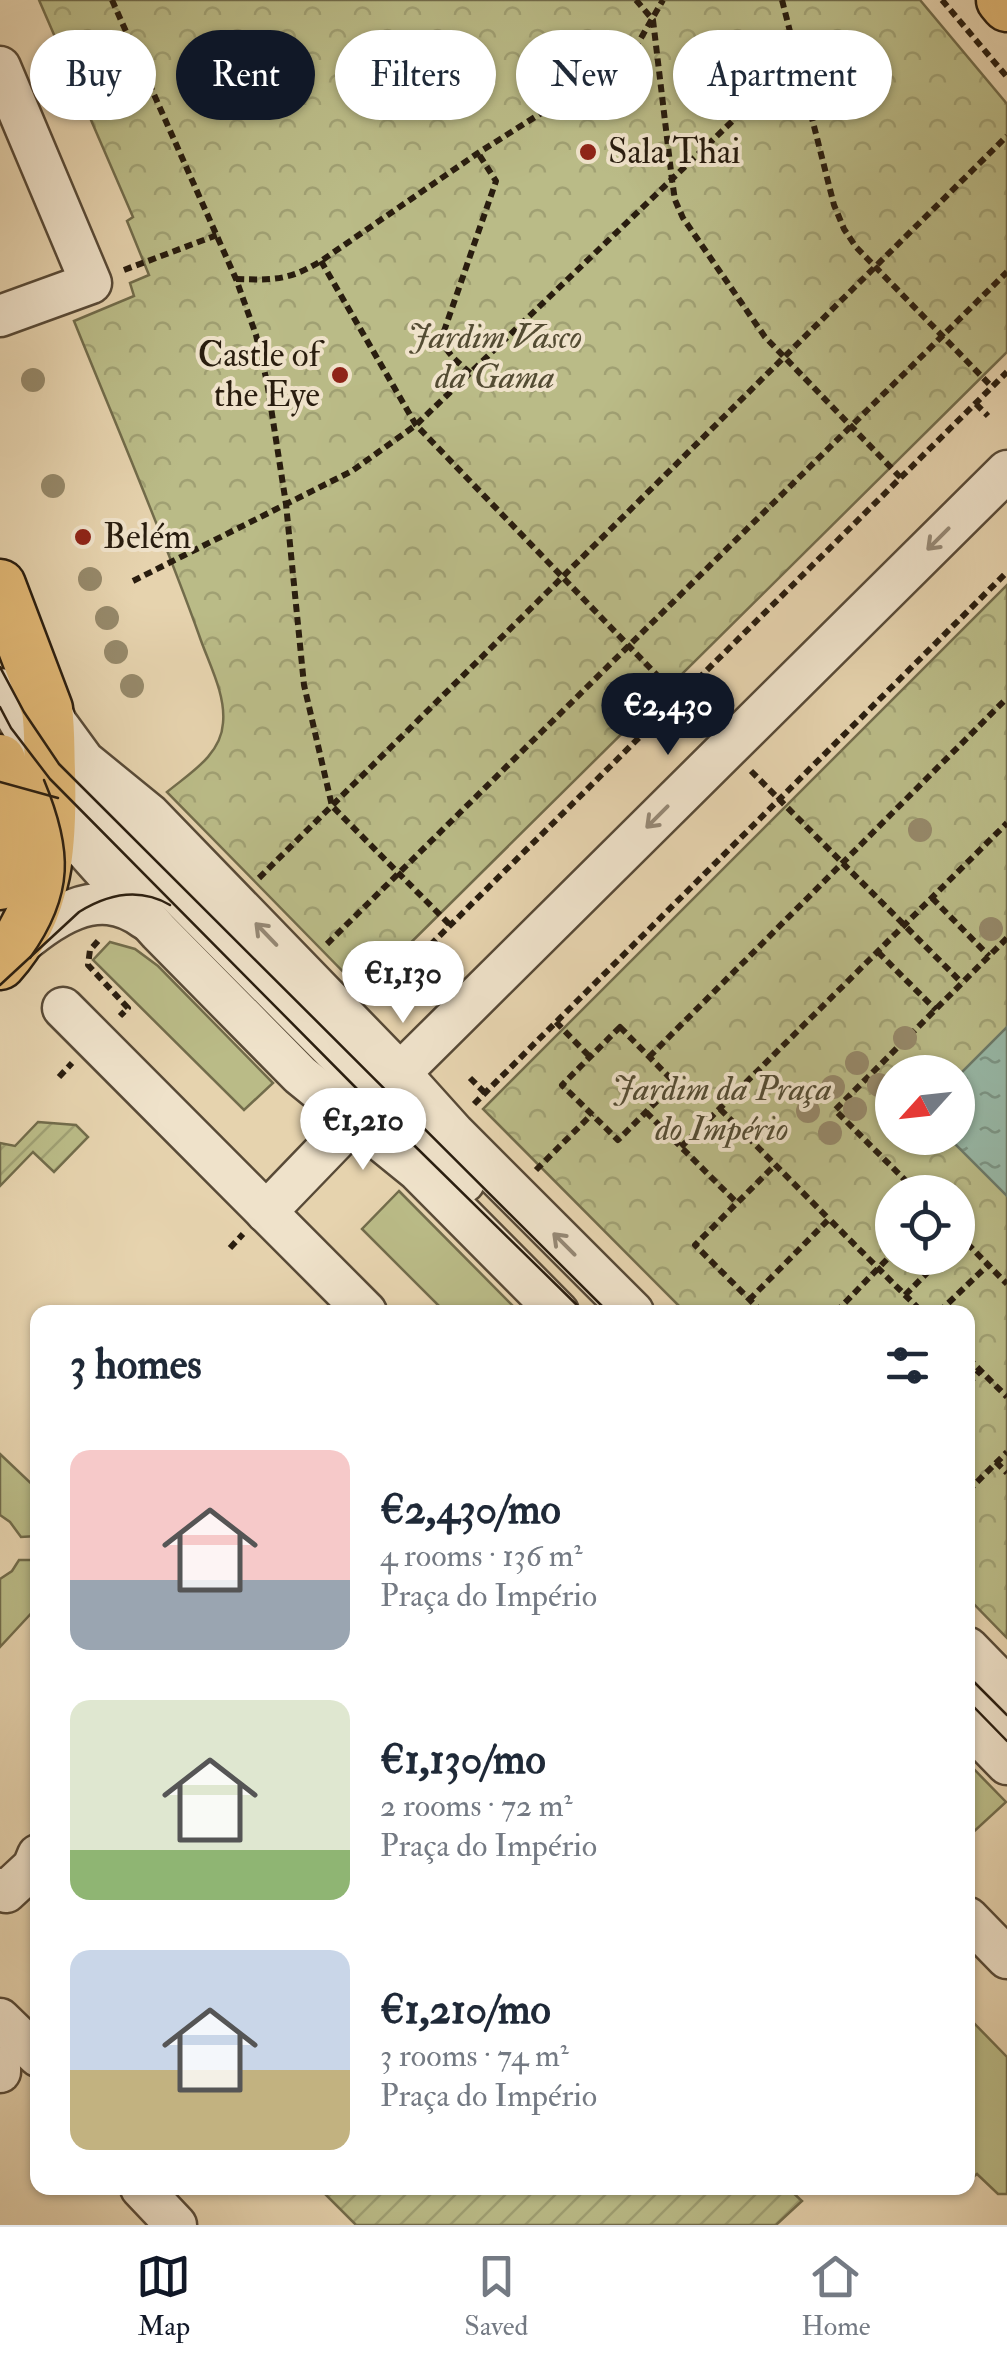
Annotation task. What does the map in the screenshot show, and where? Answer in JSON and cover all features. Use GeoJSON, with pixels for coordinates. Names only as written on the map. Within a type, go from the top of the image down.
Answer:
{"type":"FeatureCollection","features":[{"type":"Feature","properties":{"kind":"main road"},"geometry":{"type":"LineString","coordinates":[[1002,0],[1007,6]]}},
{"type":"Feature","properties":{"kind":"main road"},"geometry":{"type":"LineString","coordinates":[[0,585],[14,674],[47,709],[50,725],[25,773],[10,822],[4,871]]}},
{"type":"Feature","properties":{"kind":"main road"},"geometry":{"type":"LineString","coordinates":[[5,958],[31,918],[42,890],[50,846],[25,773]]}},
{"type":"Feature","properties":{"kind":"street"},"geometry":{"type":"LineString","coordinates":[[0,66],[91,282],[0,316]]}},
{"type":"Feature","properties":{"kind":"street"},"geometry":{"type":"LineString","coordinates":[[266,1212],[377,1096],[1007,471]]}},
{"type":"Feature","properties":{"kind":"street"},"geometry":{"type":"LineString","coordinates":[[14,674],[57,724],[75,752],[149,814],[377,1096],[416,1170],[551,1305]]}},
{"type":"Feature","properties":{"kind":"street"},"geometry":{"type":"LineString","coordinates":[[25,773],[98,785],[125,794]]}},
{"type":"Feature","properties":{"kind":"street"},"geometry":{"type":"LineString","coordinates":[[25,773],[126,842],[587,1305]]}},
{"type":"Feature","properties":{"kind":"street"},"geometry":{"type":"LineString","coordinates":[[25,773],[115,886],[300,1075],[377,1096],[454,1134],[626,1305]]}},
{"type":"Feature","properties":{"kind":"street"},"geometry":{"type":"LineString","coordinates":[[5,958],[39,930],[115,886],[143,879],[163,884],[174,892]]}},
{"type":"Feature","properties":{"kind":"street"},"geometry":{"type":"LineString","coordinates":[[76,909],[99,902],[121,905],[158,932]]}},
{"type":"Feature","properties":{"kind":"street"},"geometry":{"type":"LineString","coordinates":[[63,1008],[359,1305]]}},
{"type":"Feature","properties":{"kind":"street"},"geometry":{"type":"LineString","coordinates":[[975,1655],[1007,1688]]}},
{"type":"Feature","properties":{"kind":"street"},"geometry":{"type":"LineString","coordinates":[[975,1696],[1007,1728]]}},
{"type":"Feature","properties":{"kind":"street"},"geometry":{"type":"LineString","coordinates":[[975,1731],[1007,1764]]}},
{"type":"Feature","properties":{"kind":"street"},"geometry":{"type":"LineString","coordinates":[[2,1893],[30,1869]]}},
{"type":"Feature","properties":{"kind":"street"},"geometry":{"type":"LineString","coordinates":[[0,2018],[30,2048]]}},
{"type":"Feature","properties":{"kind":"street"},"geometry":{"type":"LineString","coordinates":[[148,2195],[176,2225]]}},
{"type":"Feature","properties":{"kind":"path"},"geometry":{"type":"LineString","coordinates":[[112,0],[236,279],[256,335],[286,504],[304,685],[332,806],[450,925]]}},
{"type":"Feature","properties":{"kind":"path"},"geometry":{"type":"LineString","coordinates":[[636,0],[653,20],[672,180],[683,218],[765,337],[901,478]]}},
{"type":"Feature","properties":{"kind":"path"},"geometry":{"type":"LineString","coordinates":[[236,279],[288,278],[321,261],[630,57],[663,0]]}},
{"type":"Feature","properties":{"kind":"path"},"geometry":{"type":"LineString","coordinates":[[782,0],[790,30]]}},
{"type":"Feature","properties":{"kind":"path"},"geometry":{"type":"LineString","coordinates":[[942,0],[1007,77]]}},
{"type":"Feature","properties":{"kind":"path"},"geometry":{"type":"LineString","coordinates":[[133,581],[352,471],[416,425],[734,120]]}},
{"type":"Feature","properties":{"kind":"path"},"geometry":{"type":"LineString","coordinates":[[812,120],[834,205],[856,247],[992,387]]}},
{"type":"Feature","properties":{"kind":"path"},"geometry":{"type":"LineString","coordinates":[[250,888],[1007,136]]}},
{"type":"Feature","properties":{"kind":"path"},"geometry":{"type":"LineString","coordinates":[[470,373],[448,353],[442,337],[496,181],[478,154]]}},
{"type":"Feature","properties":{"kind":"path"},"geometry":{"type":"LineString","coordinates":[[91,282],[217,235]]}},
{"type":"Feature","properties":{"kind":"path"},"geometry":{"type":"LineString","coordinates":[[321,261],[416,425],[678,698]]}},
{"type":"Feature","properties":{"kind":"path"},"geometry":{"type":"LineString","coordinates":[[315,955],[1007,272]]}},
{"type":"Feature","properties":{"kind":"path"},"geometry":{"type":"LineString","coordinates":[[366,1008],[1007,372]]}},
{"type":"Feature","properties":{"kind":"path"},"geometry":{"type":"LineString","coordinates":[[976,404],[988,416]]}},
{"type":"Feature","properties":{"kind":"path"},"geometry":{"type":"LineString","coordinates":[[468,1110],[1007,572]]}},
{"type":"Feature","properties":{"kind":"path"},"geometry":{"type":"LineString","coordinates":[[999,580],[1006,587]]}},
{"type":"Feature","properties":{"kind":"path"},"geometry":{"type":"LineString","coordinates":[[649,1057],[1007,698]]}},
{"type":"Feature","properties":{"kind":"path"},"geometry":{"type":"LineString","coordinates":[[786,806],[962,983]]}},
{"type":"Feature","properties":{"kind":"path"},"geometry":{"type":"LineString","coordinates":[[681,1147],[1007,824]]}},
{"type":"Feature","properties":{"kind":"path"},"geometry":{"type":"LineString","coordinates":[[932,898],[990,956]]}},
{"type":"Feature","properties":{"kind":"path"},"geometry":{"type":"LineString","coordinates":[[899,1175],[835,1110],[1007,938]]}},
{"type":"Feature","properties":{"kind":"path"},"geometry":{"type":"LineString","coordinates":[[878,952],[936,1010]]}},
{"type":"Feature","properties":{"kind":"path"},"geometry":{"type":"LineString","coordinates":[[383,992],[395,1003]]}},
{"type":"Feature","properties":{"kind":"path"},"geometry":{"type":"LineString","coordinates":[[556,1022],[590,1057]]}},
{"type":"Feature","properties":{"kind":"path"},"geometry":{"type":"LineString","coordinates":[[620,1028],[649,1057],[675,1083],[618,1140],[562,1085],[620,1028]]}},
{"type":"Feature","properties":{"kind":"path"},"geometry":{"type":"LineString","coordinates":[[470,1078],[485,1093]]}},
{"type":"Feature","properties":{"kind":"path"},"geometry":{"type":"LineString","coordinates":[[720,1110],[875,1264]]}},
{"type":"Feature","properties":{"kind":"path"},"geometry":{"type":"LineString","coordinates":[[646,1112],[737,1203]]}},
{"type":"Feature","properties":{"kind":"path"},"geometry":{"type":"LineString","coordinates":[[540,1166],[592,1114]]}},
{"type":"Feature","properties":{"kind":"path"},"geometry":{"type":"LineString","coordinates":[[754,1305],[695,1245],[774,1165]]}},
{"type":"Feature","properties":{"kind":"path"},"geometry":{"type":"LineString","coordinates":[[749,1300],[829,1219]]}},
{"type":"Feature","properties":{"kind":"path"},"geometry":{"type":"LineString","coordinates":[[975,1253],[1007,1284]]}},
{"type":"Feature","properties":{"kind":"path"},"geometry":{"type":"LineString","coordinates":[[946,1305],[988,1265]]}},
{"type":"Feature","properties":{"kind":"path"},"geometry":{"type":"LineString","coordinates":[[843,1305],[875,1272]]}},
{"type":"Feature","properties":{"kind":"path"},"geometry":{"type":"LineString","coordinates":[[886,1275],[915,1305]]}},
{"type":"Feature","properties":{"kind":"path"},"geometry":{"type":"LineString","coordinates":[[905,1295],[925,1275]]}},
{"type":"Feature","properties":{"kind":"path"},"geometry":{"type":"LineString","coordinates":[[975,1366],[1007,1397]]}},
{"type":"Feature","properties":{"kind":"path"},"geometry":{"type":"LineString","coordinates":[[975,1376],[980,1371]]}},
{"type":"Feature","properties":{"kind":"path"},"geometry":{"type":"LineString","coordinates":[[975,1484],[1007,1452]]}},
{"type":"Feature","properties":{"kind":"path"},"geometry":{"type":"LineString","coordinates":[[996,1462],[1007,1473]]}},
{"type":"Feature","properties":{"kind":"green space","name":"Jardim Vasco da Gama"},"geometry":{"type":"Polygon","coordinates":[[[39,0],[920,0],[1007,104],[1007,352],[362,991],[167,792],[217,745],[223,723],[222,701],[169,556],[74,321],[134,296],[130,283],[149,275],[127,221],[133,217],[91,120],[156,120],[156,30],[52,30],[39,0]]]}},
{"type":"Feature","properties":{"kind":"green space","name":"Jardim da Praça do Império"},"geometry":{"type":"Polygon","coordinates":[[[1007,585],[1007,1638],[975,1605],[975,1305],[678,1305],[483,1109],[1007,585]]]}},
{"type":"Feature","properties":{"kind":"green space"},"geometry":{"type":"Polygon","coordinates":[[[110,942],[135,949],[158,966],[273,1083],[244,1110],[93,960],[110,942]]]}},
{"type":"Feature","properties":{"kind":"green space"},"geometry":{"type":"Polygon","coordinates":[[[38,1122],[76,1125],[88,1137],[54,1172],[33,1152],[0,1186],[0,1143],[15,1146],[38,1122]]]}},
{"type":"Feature","properties":{"kind":"green space"},"geometry":{"type":"Polygon","coordinates":[[[399,1191],[512,1305],[438,1305],[362,1229],[399,1191]]]}},
{"type":"Feature","properties":{"kind":"green space"},"geometry":{"type":"Polygon","coordinates":[[[0,1454],[30,1482],[30,1536],[21,1537],[0,1515],[0,1454]]]}},
{"type":"Feature","properties":{"kind":"green space"},"geometry":{"type":"Polygon","coordinates":[[[19,1560],[30,1560],[30,1615],[0,1647],[0,1579],[19,1560]]]}},
{"type":"Feature","properties":{"kind":"green space"},"geometry":{"type":"Polygon","coordinates":[[[975,1770],[1006,1802],[975,1831],[975,1770]]]}},
{"type":"Feature","properties":{"kind":"green space"},"geometry":{"type":"Polygon","coordinates":[[[975,2024],[1007,2057],[1007,2194],[998,2194],[977,2174],[975,2024]]]}},
{"type":"Feature","properties":{"kind":"green space"},"geometry":{"type":"Polygon","coordinates":[[[326,2195],[796,2195],[802,2201],[776,2225],[356,2225],[326,2195]]]}},
{"type":"Feature","properties":{"kind":"water"},"geometry":{"type":"Polygon","coordinates":[[[1007,1027],[1007,1196],[966,1155],[975,1155],[975,1059],[1007,1027]]]}},
{"type":"Feature","properties":{"kind":"tram line"},"geometry":{"type":"LineString","coordinates":[[0,667],[59,764],[601,1305]]}},
{"type":"Feature","properties":{"kind":"tram line"},"geometry":{"type":"LineString","coordinates":[[0,707],[50,779],[577,1305]]}},
{"type":"Feature","properties":{"kind":"tram line"},"geometry":{"type":"LineString","coordinates":[[30,958],[55,913],[65,871],[60,828],[44,780]]}},
{"type":"Feature","properties":{"kind":"tram line"},"geometry":{"type":"LineString","coordinates":[[0,782],[58,798]]}},
{"type":"Feature","properties":{"kind":"tram line"},"geometry":{"type":"LineString","coordinates":[[0,985],[90,906],[124,895],[147,896],[170,905]]}},
{"type":"Feature","properties":{"kind":"tram line"},"geometry":{"type":"LineString","coordinates":[[975,1683],[1007,1715]]}},
{"type":"Feature","properties":{"kind":"tram line"},"geometry":{"type":"LineString","coordinates":[[975,1708],[1007,1741]]}},
{"type":"Feature","properties":{"kind":"place","name":"Sala Thai"},"geometry":{"type":"Point","coordinates":[588,152]}},
{"type":"Feature","properties":{"kind":"place","name":"Castle of the Eye"},"geometry":{"type":"Point","coordinates":[340,375]}},
{"type":"Feature","properties":{"kind":"place","name":"Belém"},"geometry":{"type":"Point","coordinates":[83,537]}}]}
